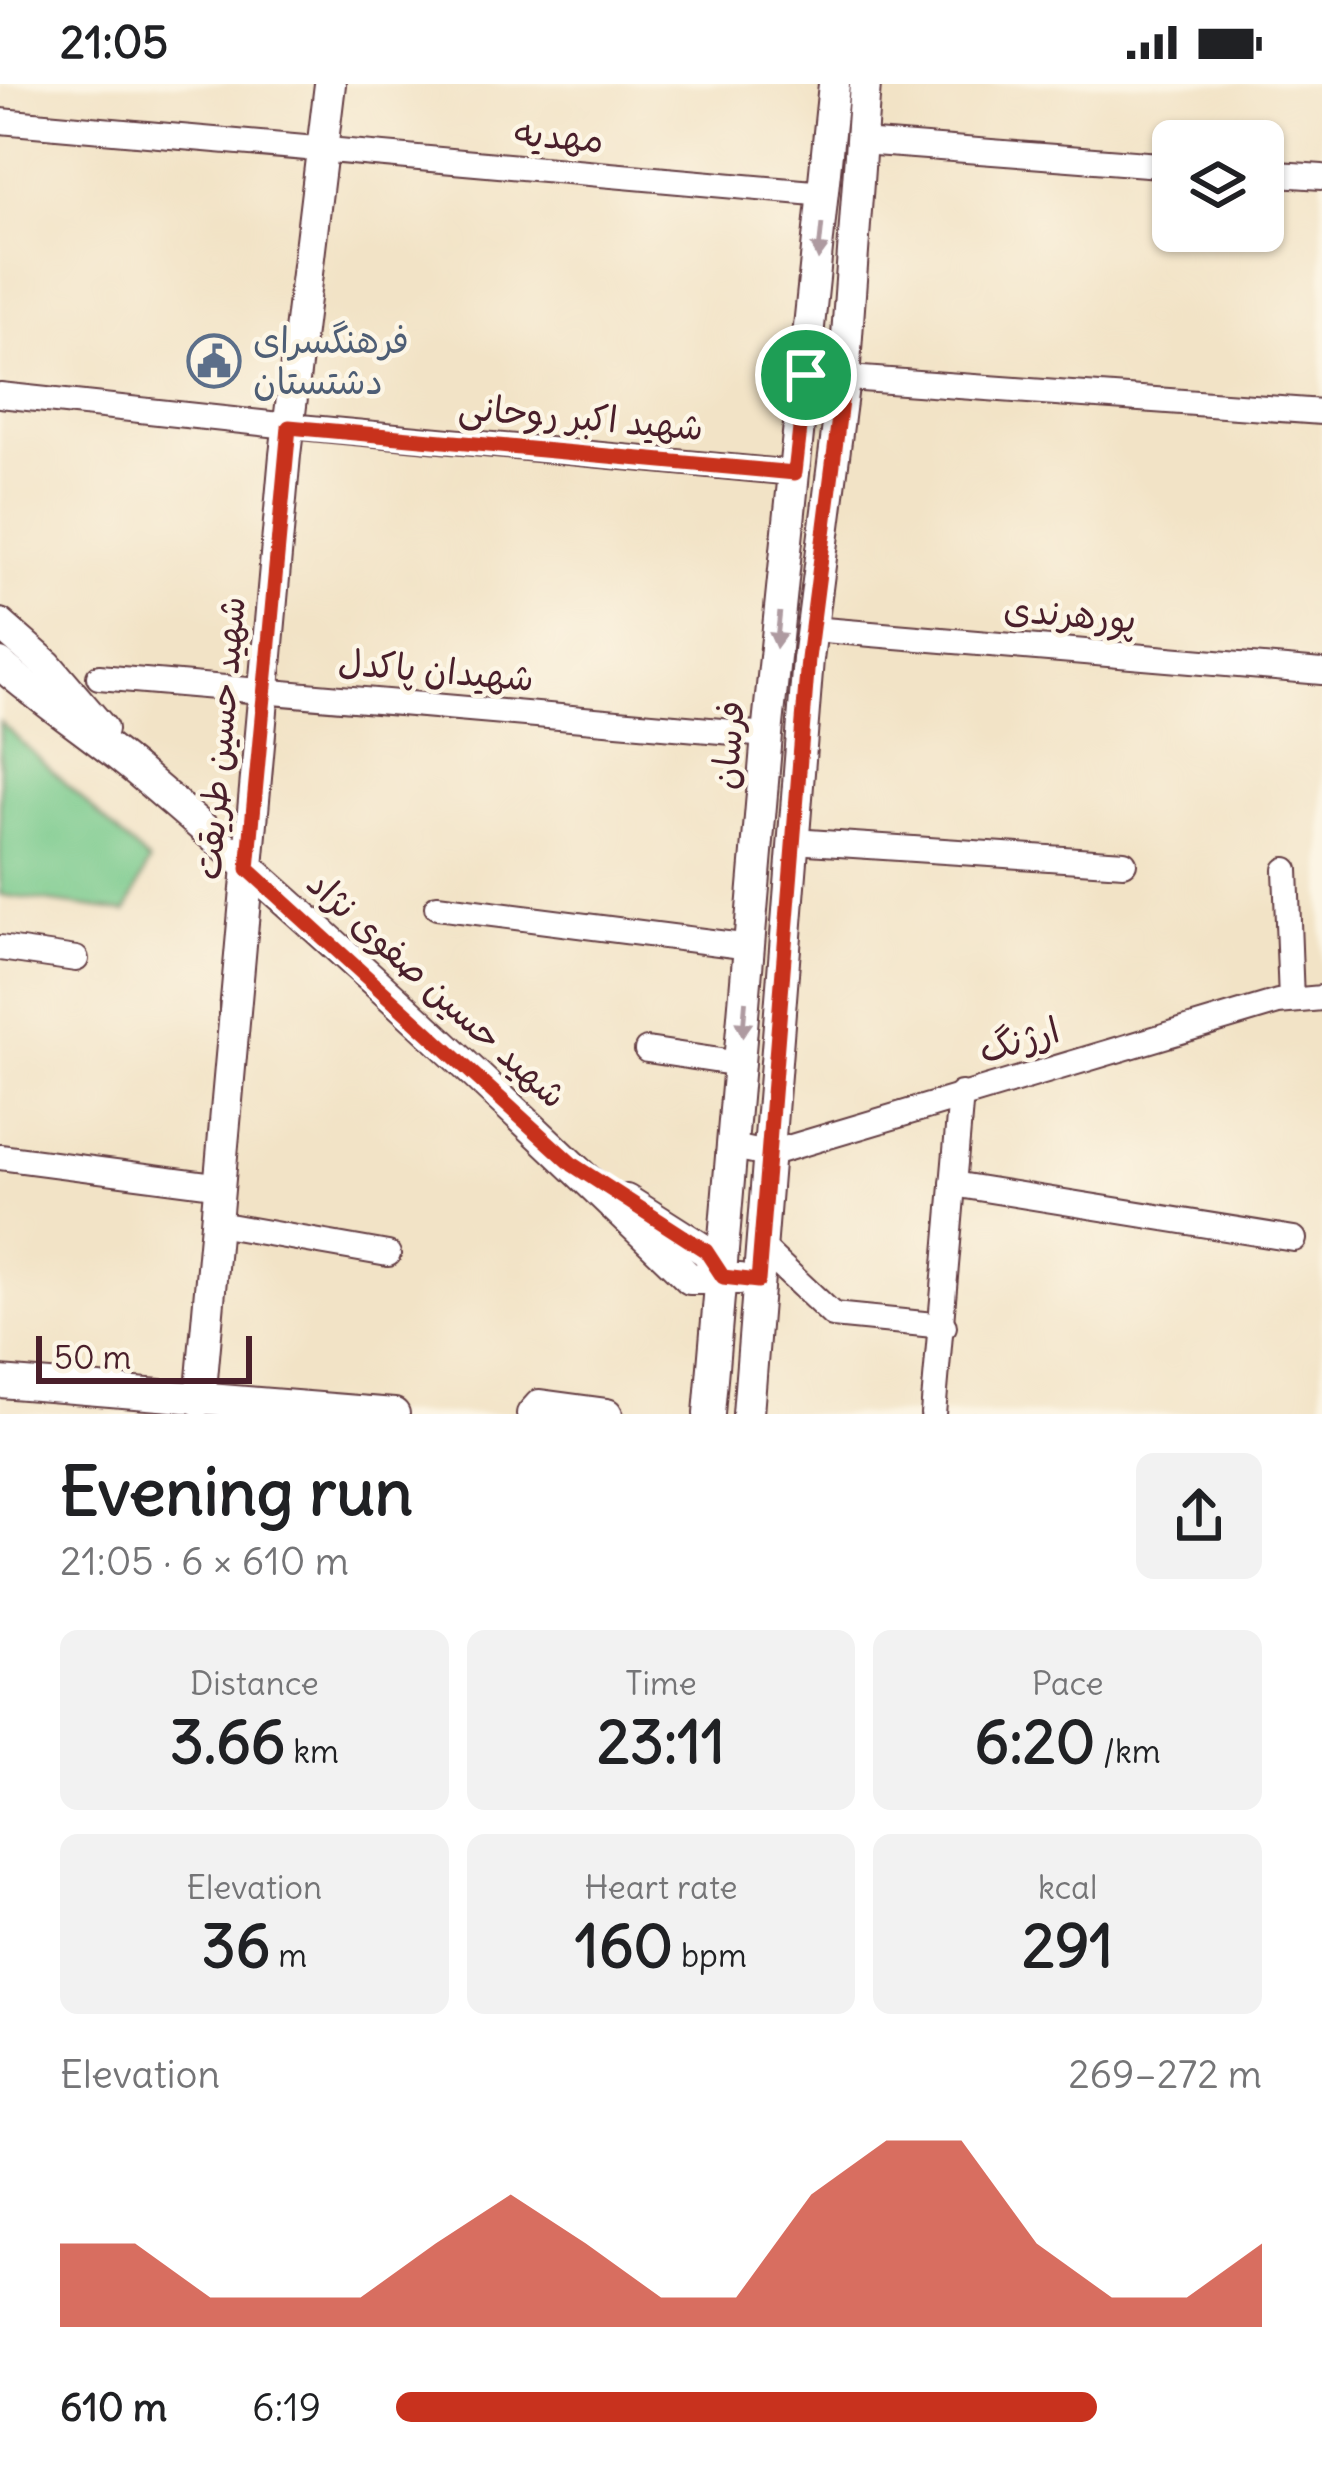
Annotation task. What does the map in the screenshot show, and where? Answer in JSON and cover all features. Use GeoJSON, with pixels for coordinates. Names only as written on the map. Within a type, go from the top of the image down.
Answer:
{"type":"FeatureCollection","features":[{"type":"Feature","properties":{"kind":"street","name":"شهید حسین طریقت"},"geometry":{"type":"LineString","coordinates":[[200,1401],[262,691],[330,84]]}},
{"type":"Feature","properties":{"kind":"street","name":"فرسان"},"geometry":{"type":"LineString","coordinates":[[709,1414],[767,735],[834,84]]}},
{"type":"Feature","properties":{"kind":"street","name":"فرسان"},"geometry":{"type":"LineString","coordinates":[[748,1414],[812,628],[844,378],[865,84]]}},
{"type":"Feature","properties":{"kind":"street","name":"مهدیه"},"geometry":{"type":"LineString","coordinates":[[0,121],[825,194]]}},
{"type":"Feature","properties":{"kind":"street"},"geometry":{"type":"LineString","coordinates":[[861,142],[1152,164]]}},
{"type":"Feature","properties":{"kind":"street"},"geometry":{"type":"LineString","coordinates":[[1284,174],[1322,177]]}},
{"type":"Feature","properties":{"kind":"street"},"geometry":{"type":"LineString","coordinates":[[806,375],[1322,412]]}},
{"type":"Feature","properties":{"kind":"street","name":"شهید اکبر روحانی"},"geometry":{"type":"LineString","coordinates":[[0,395],[289,427],[795,473]]}},
{"type":"Feature","properties":{"kind":"street","name":"شهید حسین صفوی نژاد"},"geometry":{"type":"LineString","coordinates":[[0,624],[47,664],[141,774]]}},
{"type":"Feature","properties":{"kind":"street","name":"پورهرندی"},"geometry":{"type":"LineString","coordinates":[[812,628],[1322,671]]}},
{"type":"Feature","properties":{"kind":"street","name":"شهید حسین صفوی نژاد"},"geometry":{"type":"LineString","coordinates":[[0,664],[141,774],[248,869],[573,1165],[690,1280],[758,1281]]}},
{"type":"Feature","properties":{"kind":"street","name":"شهیدان پاکدل"},"geometry":{"type":"LineString","coordinates":[[99,677],[767,735]]}},
{"type":"Feature","properties":{"kind":"street"},"geometry":{"type":"LineString","coordinates":[[794,841],[1124,863]]}},
{"type":"Feature","properties":{"kind":"street"},"geometry":{"type":"LineString","coordinates":[[1286,870],[1291,1000]]}},
{"type":"Feature","properties":{"kind":"street"},"geometry":{"type":"LineString","coordinates":[[437,907],[750,947]]}},
{"type":"Feature","properties":{"kind":"street"},"geometry":{"type":"LineString","coordinates":[[0,948],[76,958]]}},
{"type":"Feature","properties":{"kind":"street","name":"ارژنگ"},"geometry":{"type":"LineString","coordinates":[[768,1154],[1291,1000],[1322,998]]}},
{"type":"Feature","properties":{"kind":"street"},"geometry":{"type":"LineString","coordinates":[[646,1050],[740,1064]]}},
{"type":"Feature","properties":{"kind":"street"},"geometry":{"type":"LineString","coordinates":[[933,1414],[961,1094]]}},
{"type":"Feature","properties":{"kind":"street"},"geometry":{"type":"LineString","coordinates":[[733,1147],[768,1154]]}},
{"type":"Feature","properties":{"kind":"street"},"geometry":{"type":"LineString","coordinates":[[0,1157],[222,1186]]}},
{"type":"Feature","properties":{"kind":"street"},"geometry":{"type":"LineString","coordinates":[[953,1184],[1294,1239]]}},
{"type":"Feature","properties":{"kind":"street"},"geometry":{"type":"LineString","coordinates":[[218,1224],[388,1254]]}},
{"type":"Feature","properties":{"kind":"street"},"geometry":{"type":"LineString","coordinates":[[761,1246],[833,1316],[944,1326]]}},
{"type":"Feature","properties":{"kind":"street"},"geometry":{"type":"LineString","coordinates":[[0,1382],[394,1414]]}},
{"type":"Feature","properties":{"kind":"street"},"geometry":{"type":"LineString","coordinates":[[532,1414],[540,1405],[607,1414]]}},
{"type":"Feature","properties":{"kind":"green space"},"geometry":{"type":"Polygon","coordinates":[[[0,722],[149,862],[126,912],[0,895],[0,722]]]}},
{"type":"Feature","properties":{"kind":"place","name":"فرهنگسرای دشتستان"},"geometry":{"type":"Point","coordinates":[214,361]}},
{"type":"Feature","properties":{"kind":"route"},"geometry":{"type":"LineString","coordinates":[[806,375],[844,378],[808,659],[758,1281],[723,1277],[706,1251],[573,1165],[248,869],[289,427],[795,473],[806,375]]}}]}
